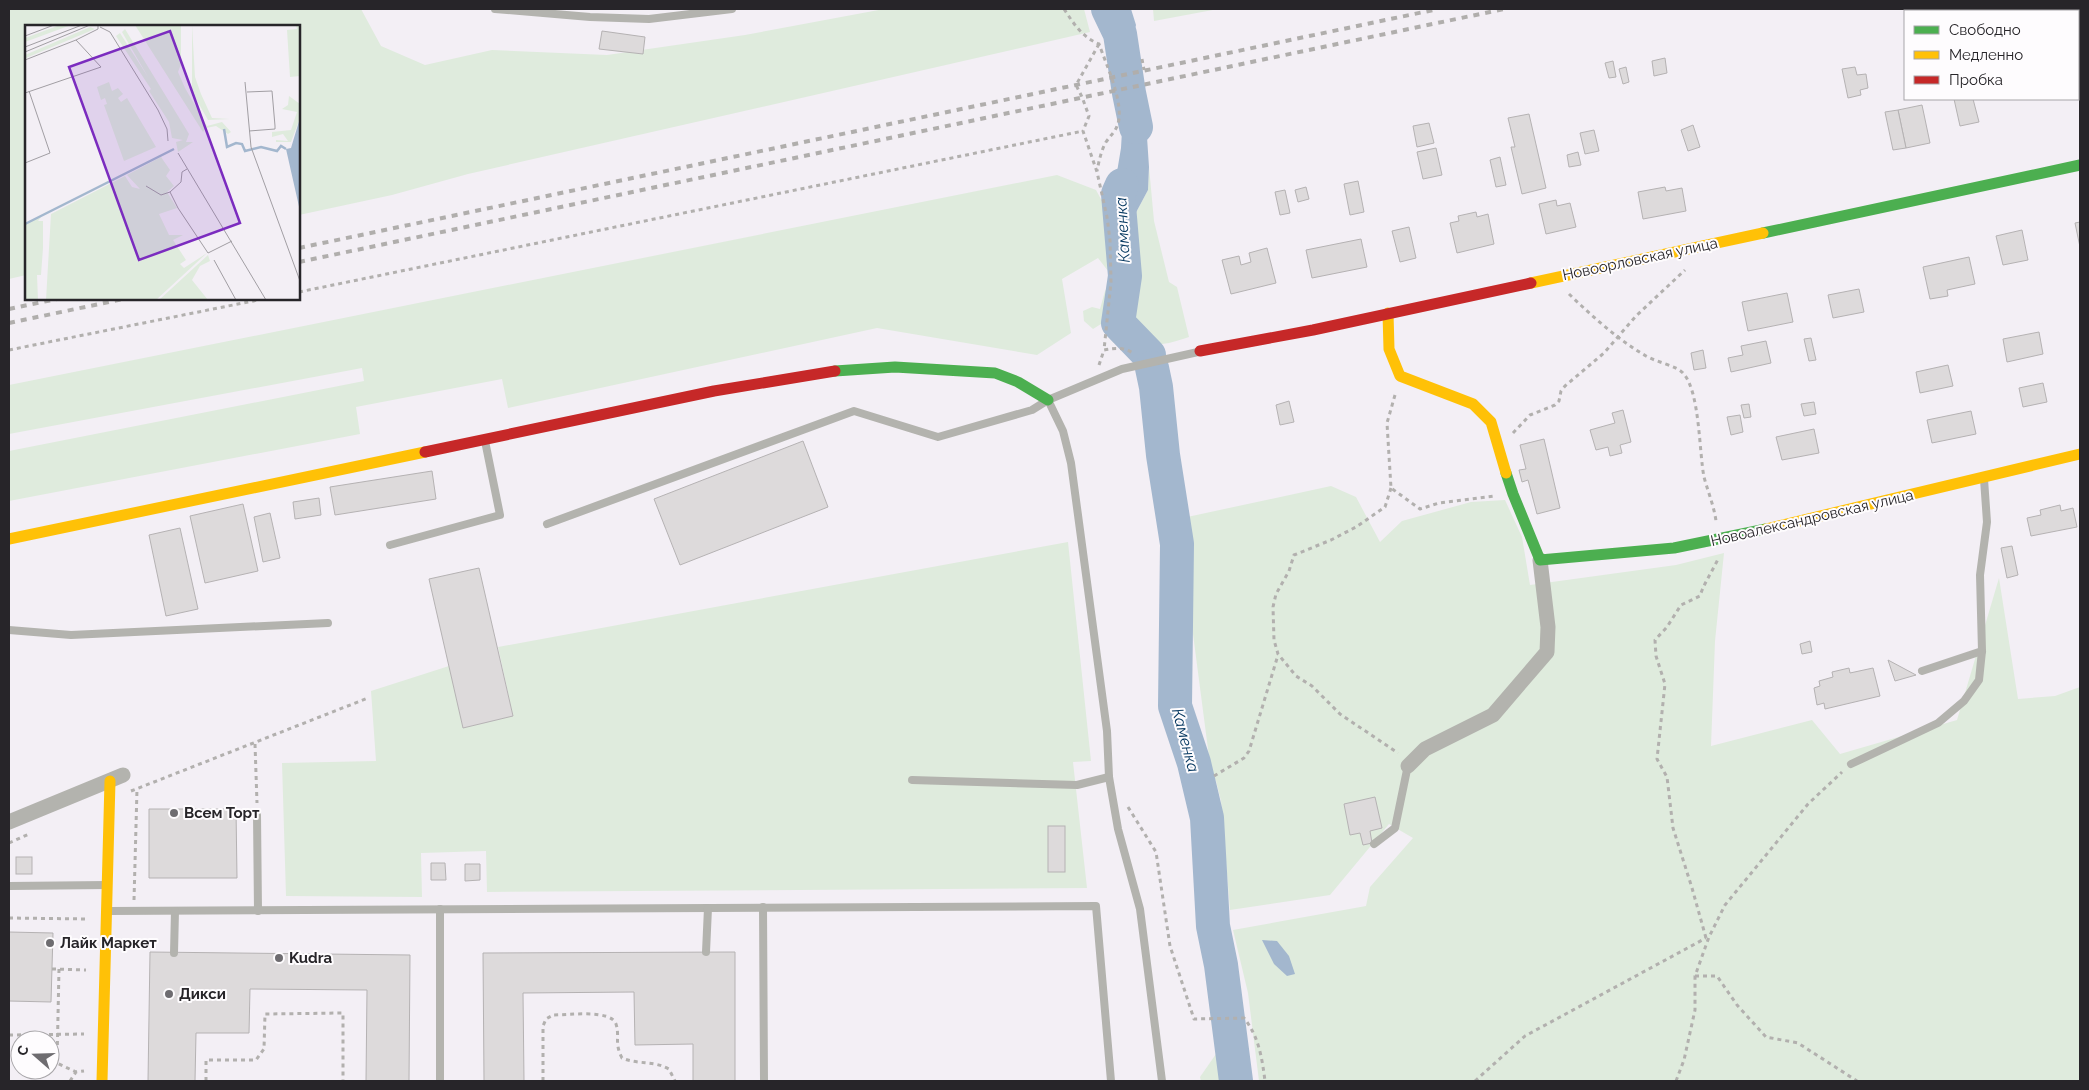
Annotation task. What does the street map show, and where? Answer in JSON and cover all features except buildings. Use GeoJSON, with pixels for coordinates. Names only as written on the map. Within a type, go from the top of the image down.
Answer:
{"type":"FeatureCollection","features":[{"type":"Feature","properties":{"kind":"street","name":"Новоорловская улица"},"geometry":{"type":"LineString","coordinates":[[1200,351],[1313,330],[2080,165]]}},
{"type":"Feature","properties":{"kind":"street"},"geometry":{"type":"LineString","coordinates":[[1388,313],[1389,349],[1400,376],[1473,404],[1491,422],[1513,494],[1540,560]]}},
{"type":"Feature","properties":{"kind":"street"},"geometry":{"type":"LineString","coordinates":[[9,539],[714,391],[822,372],[895,367],[972,370],[995,373],[1018,382],[1048,400]]}},
{"type":"Feature","properties":{"kind":"street","name":"Новоалександровская улица"},"geometry":{"type":"LineString","coordinates":[[1540,560],[1674,548],[1725,538],[1984,479],[2080,454]]}},
{"type":"Feature","properties":{"kind":"street"},"geometry":{"type":"LineString","coordinates":[[1493,715],[1547,652]]}},
{"type":"Feature","properties":{"kind":"street"},"geometry":{"type":"LineString","coordinates":[[102,1081],[110,799],[116,778]]}},
{"type":"Feature","properties":{"kind":"street"},"geometry":{"type":"LineString","coordinates":[[9,822],[116,778]]}},
{"type":"Feature","properties":{"kind":"lane"},"geometry":{"type":"LineString","coordinates":[[495,9],[590,17],[649,19],[732,9]]}},
{"type":"Feature","properties":{"kind":"lane"},"geometry":{"type":"LineString","coordinates":[[547,524],[854,411],[938,437],[1032,410],[1048,400],[1122,369],[1200,351]]}},
{"type":"Feature","properties":{"kind":"lane"},"geometry":{"type":"LineString","coordinates":[[1048,400],[1063,431],[1071,463],[1107,731],[1109,777],[1118,829],[1140,909],[1162,1081]]}},
{"type":"Feature","properties":{"kind":"lane"},"geometry":{"type":"LineString","coordinates":[[390,545],[500,515],[484,440]]}},
{"type":"Feature","properties":{"kind":"lane"},"geometry":{"type":"LineString","coordinates":[[1851,764],[1938,723],[1964,700],[1979,680],[1982,651],[1980,575],[1987,522],[1984,479]]}},
{"type":"Feature","properties":{"kind":"lane"},"geometry":{"type":"LineString","coordinates":[[1540,560],[1548,627],[1547,652]]}},
{"type":"Feature","properties":{"kind":"lane"},"geometry":{"type":"LineString","coordinates":[[9,630],[71,635],[328,623]]}},
{"type":"Feature","properties":{"kind":"lane"},"geometry":{"type":"LineString","coordinates":[[1922,672],[1982,651]]}},
{"type":"Feature","properties":{"kind":"lane"},"geometry":{"type":"LineString","coordinates":[[1374,844],[1395,828],[1408,766],[1425,749],[1493,715]]}},
{"type":"Feature","properties":{"kind":"lane"},"geometry":{"type":"LineString","coordinates":[[912,780],[1077,785],[1109,777]]}},
{"type":"Feature","properties":{"kind":"lane"},"geometry":{"type":"LineString","coordinates":[[257,814],[258,911]]}},
{"type":"Feature","properties":{"kind":"lane"},"geometry":{"type":"LineString","coordinates":[[9,886],[107,886]]}},
{"type":"Feature","properties":{"kind":"lane"},"geometry":{"type":"LineString","coordinates":[[107,911],[1096,906],[1111,1081]]}},
{"type":"Feature","properties":{"kind":"lane"},"geometry":{"type":"LineString","coordinates":[[763,907],[764,1081]]}},
{"type":"Feature","properties":{"kind":"lane"},"geometry":{"type":"LineString","coordinates":[[706,952],[708,908]]}},
{"type":"Feature","properties":{"kind":"lane"},"geometry":{"type":"LineString","coordinates":[[440,909],[440,1081]]}},
{"type":"Feature","properties":{"kind":"lane"},"geometry":{"type":"LineString","coordinates":[[174,953],[175,911]]}},
{"type":"Feature","properties":{"kind":"path"},"geometry":{"type":"LineString","coordinates":[[1064,9],[1077,28],[1088,39],[1099,44],[1108,72],[1114,80],[1120,114],[1118,124],[1103,148],[1097,172]]}},
{"type":"Feature","properties":{"kind":"path"},"geometry":{"type":"LineString","coordinates":[[1099,44],[1076,85],[1089,116],[1082,131],[1097,172],[1110,240],[1111,282],[1104,350]]}},
{"type":"Feature","properties":{"kind":"path"},"geometry":{"type":"LineString","coordinates":[[1142,58],[1144,70]]}},
{"type":"Feature","properties":{"kind":"path"},"geometry":{"type":"LineString","coordinates":[[300,292],[1082,131]]}},
{"type":"Feature","properties":{"kind":"path"},"geometry":{"type":"LineString","coordinates":[[1500,454],[1506,440],[1530,416],[1555,405],[1559,401],[1565,386],[1591,365],[1636,316],[1692,263],[1696,247]]}},
{"type":"Feature","properties":{"kind":"path"},"geometry":{"type":"LineString","coordinates":[[1552,278],[1618,337],[1646,356],[1660,363],[1680,369],[1692,390],[1704,476],[1716,517],[1725,538],[1712,573],[1704,582],[1700,596],[1681,605],[1667,627],[1655,640],[1656,656],[1665,684],[1657,759],[1667,777],[1672,828],[1707,937]]}},
{"type":"Feature","properties":{"kind":"path"},"geometry":{"type":"LineString","coordinates":[[9,350],[258,300]]}},
{"type":"Feature","properties":{"kind":"path"},"geometry":{"type":"LineString","coordinates":[[1400,376],[1387,423],[1391,488],[1385,507],[1356,527],[1331,540],[1294,555],[1289,571],[1276,594],[1273,607],[1274,640],[1278,654],[1296,676],[1312,686],[1340,714],[1397,751],[1408,766]]}},
{"type":"Feature","properties":{"kind":"path"},"geometry":{"type":"LineString","coordinates":[[1391,488],[1420,510],[1439,503],[1513,494]]}},
{"type":"Feature","properties":{"kind":"path"},"geometry":{"type":"LineString","coordinates":[[1214,776],[1244,758],[1249,751],[1278,654]]}},
{"type":"Feature","properties":{"kind":"path"},"geometry":{"type":"LineString","coordinates":[[110,799],[256,744],[368,698]]}},
{"type":"Feature","properties":{"kind":"path"},"geometry":{"type":"LineString","coordinates":[[256,744],[257,814]]}},
{"type":"Feature","properties":{"kind":"path"},"geometry":{"type":"LineString","coordinates":[[1676,1081],[1684,1060],[1695,1010],[1695,976],[1707,937],[1725,905],[1808,804],[1851,764]]}},
{"type":"Feature","properties":{"kind":"path"},"geometry":{"type":"LineString","coordinates":[[134,911],[137,789]]}},
{"type":"Feature","properties":{"kind":"path"},"geometry":{"type":"LineString","coordinates":[[1125,802],[1156,852],[1170,946],[1194,1019],[1244,1018],[1252,1029],[1262,1052],[1265,1081]]}},
{"type":"Feature","properties":{"kind":"path"},"geometry":{"type":"LineString","coordinates":[[9,918],[92,919]]}},
{"type":"Feature","properties":{"kind":"path"},"geometry":{"type":"LineString","coordinates":[[1476,1081],[1525,1036],[1707,937]]}},
{"type":"Feature","properties":{"kind":"path"},"geometry":{"type":"LineString","coordinates":[[52,969],[91,970]]}},
{"type":"Feature","properties":{"kind":"path"},"geometry":{"type":"LineString","coordinates":[[58,1030],[59,969]]}},
{"type":"Feature","properties":{"kind":"path"},"geometry":{"type":"LineString","coordinates":[[1695,976],[1717,976],[1737,1005],[1766,1037],[1798,1043],[1857,1081]]}},
{"type":"Feature","properties":{"kind":"path"},"geometry":{"type":"LineString","coordinates":[[206,1081],[206,1060],[256,1060],[264,1049],[265,1014],[343,1013],[343,1081]]}},
{"type":"Feature","properties":{"kind":"path"},"geometry":{"type":"LineString","coordinates":[[543,1081],[542,1026],[546,1019],[553,1015],[606,1014],[614,1020],[617,1026],[617,1048],[622,1058],[633,1063],[656,1063],[669,1069],[675,1081]]}},
{"type":"Feature","properties":{"kind":"path"},"geometry":{"type":"LineString","coordinates":[[60,1034],[89,1034]]}},
{"type":"Feature","properties":{"kind":"path"},"geometry":{"type":"LineString","coordinates":[[60,1064],[76,1072],[88,1070]]}},
{"type":"Feature","properties":{"kind":"path"},"geometry":{"type":"LineString","coordinates":[[70,1081],[76,1072]]}},
{"type":"Feature","properties":{"kind":"green space"},"geometry":{"type":"Polygon","coordinates":[[[9,9],[361,9],[381,46],[425,65],[492,50],[607,55],[745,35],[884,9],[1084,9],[1090,32],[468,174],[392,195],[300,215],[300,25],[25,25],[25,275],[9,279],[9,9]]]}},
{"type":"Feature","properties":{"kind":"green space"},"geometry":{"type":"Polygon","coordinates":[[[1153,9],[1218,9],[1154,21],[1153,9]]]}},
{"type":"Feature","properties":{"kind":"green space"},"geometry":{"type":"Polygon","coordinates":[[[1149,167],[1154,221],[1169,282],[1177,287],[1189,337],[1174,342],[1154,344],[1134,334],[1114,343],[1105,333],[1101,324],[1093,329],[1084,321],[1083,311],[1092,307],[1100,309],[1105,291],[1115,280],[1098,258],[1062,279],[1071,333],[1037,355],[877,328],[508,408],[502,379],[356,407],[360,434],[9,501],[9,451],[364,381],[362,368],[9,434],[9,385],[1057,175],[1096,190],[1108,212],[1113,231],[1124,235],[1148,190],[1149,167]]]}},
{"type":"Feature","properties":{"kind":"green space"},"geometry":{"type":"Polygon","coordinates":[[[1331,486],[1356,497],[1380,542],[1402,521],[1471,502],[1505,500],[1522,537],[1530,585],[1676,565],[1724,553],[1715,641],[1711,746],[1812,720],[1840,754],[1957,720],[1999,578],[2018,699],[2055,696],[2080,687],[2080,1081],[1259,1081],[1248,993],[1233,930],[1366,906],[1370,887],[1413,838],[1389,824],[1330,895],[1230,910],[1221,801],[1216,781],[1211,772],[1178,519],[1331,486]]]}},
{"type":"Feature","properties":{"kind":"green space"},"geometry":{"type":"Polygon","coordinates":[[[1068,542],[1091,761],[1073,762],[1087,888],[487,892],[486,851],[421,853],[422,897],[286,896],[282,763],[376,761],[371,691],[449,666],[463,728],[513,716],[498,647],[1068,542]]]}},
{"type":"Feature","properties":{"kind":"green space"},"geometry":{"type":"Polygon","coordinates":[[[1230,1034],[1236,1081],[1201,1081],[1200,1077],[1230,1034]]]}},
{"type":"Feature","properties":{"kind":"water"},"geometry":{"type":"Polygon","coordinates":[[[1097,9],[1131,9],[1136,25],[1131,45],[1136,59],[1134,69],[1119,69],[1111,58],[1114,45],[1113,40],[1095,17],[1097,9]]]}},
{"type":"Feature","properties":{"kind":"water"},"geometry":{"type":"Polygon","coordinates":[[[1131,80],[1136,101],[1145,107],[1149,167],[1148,190],[1124,235],[1111,219],[1121,148],[1122,84],[1131,80]]]}},
{"type":"Feature","properties":{"kind":"water"},"geometry":{"type":"Polygon","coordinates":[[[1262,940],[1277,941],[1289,956],[1295,974],[1287,976],[1274,964],[1262,940]]]}},
{"type":"Feature","properties":{"kind":"waterway","name":"Каменка"},"geometry":{"type":"LineString","coordinates":[[1108,9],[1120,34],[1136,127]]}},
{"type":"Feature","properties":{"kind":"waterway","name":"Каменка"},"geometry":{"type":"LineString","coordinates":[[1122,185],[1118,194],[1125,276],[1118,323],[1149,355]]}},
{"type":"Feature","properties":{"kind":"waterway","name":"Каменка"},"geometry":{"type":"LineString","coordinates":[[1152,368],[1177,544],[1175,706],[1194,763],[1207,818],[1213,926],[1221,965],[1236,1081]]}},
{"type":"Feature","properties":{"kind":"railway"},"geometry":{"type":"LineString","coordinates":[[300,248],[1438,9]]}},
{"type":"Feature","properties":{"kind":"railway"},"geometry":{"type":"LineString","coordinates":[[300,262],[1504,9]]}},
{"type":"Feature","properties":{"kind":"railway"},"geometry":{"type":"LineString","coordinates":[[9,309],[52,300]]}},
{"type":"Feature","properties":{"kind":"railway"},"geometry":{"type":"LineString","coordinates":[[9,323],[118,300]]}},
{"type":"Feature","properties":{"kind":"traffic: fast"},"geometry":{"type":"LineString","coordinates":[[1763,233],[2080,165]]}},
{"type":"Feature","properties":{"kind":"traffic: fast"},"geometry":{"type":"LineString","coordinates":[[835,371],[895,367],[995,373],[1018,382],[1048,400]]}},
{"type":"Feature","properties":{"kind":"traffic: fast"},"geometry":{"type":"LineString","coordinates":[[1506,473],[1540,560],[1674,548],[1766,529]]}},
{"type":"Feature","properties":{"kind":"traffic: slow"},"geometry":{"type":"LineString","coordinates":[[1531,283],[1763,233]]}},
{"type":"Feature","properties":{"kind":"traffic: slow"},"geometry":{"type":"LineString","coordinates":[[1388,313],[1389,349],[1400,376],[1473,404],[1491,422],[1506,473]]}},
{"type":"Feature","properties":{"kind":"traffic: slow"},"geometry":{"type":"LineString","coordinates":[[9,539],[425,452]]}},
{"type":"Feature","properties":{"kind":"traffic: slow"},"geometry":{"type":"LineString","coordinates":[[1766,529],[2080,454]]}},
{"type":"Feature","properties":{"kind":"traffic: slow"},"geometry":{"type":"LineString","coordinates":[[102,1081],[110,781]]}},
{"type":"Feature","properties":{"kind":"traffic: jam"},"geometry":{"type":"LineString","coordinates":[[1200,351],[1313,330],[1531,283]]}},
{"type":"Feature","properties":{"kind":"traffic: jam"},"geometry":{"type":"LineString","coordinates":[[425,452],[714,391],[835,371]]}},
{"type":"Feature","properties":{"kind":"place","name":"Всем Торт"},"geometry":{"type":"Point","coordinates":[174,813]}},
{"type":"Feature","properties":{"kind":"place","name":"Лайк Маркет"},"geometry":{"type":"Point","coordinates":[50,943]}},
{"type":"Feature","properties":{"kind":"place","name":"Kudra"},"geometry":{"type":"Point","coordinates":[279,958]}},
{"type":"Feature","properties":{"kind":"place","name":"Дикси"},"geometry":{"type":"Point","coordinates":[169,994]}}]}
